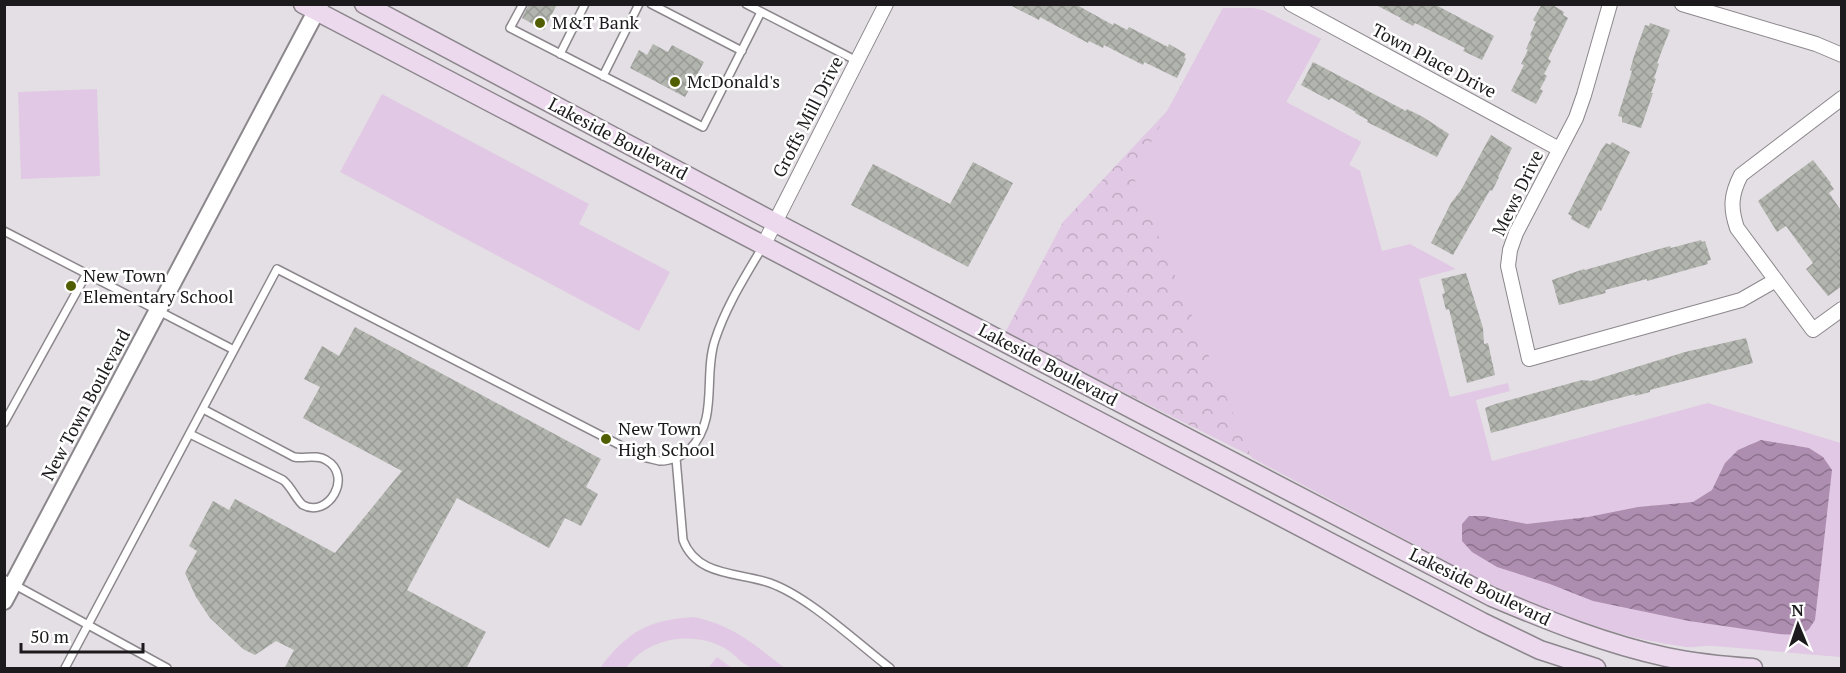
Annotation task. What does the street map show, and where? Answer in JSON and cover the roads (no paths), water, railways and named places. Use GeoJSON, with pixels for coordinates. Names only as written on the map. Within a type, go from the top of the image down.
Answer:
{"type":"FeatureCollection","features":[{"type":"Feature","properties":{"kind":"main road","name":"Lakeside Boulevard"},"geometry":{"type":"LineString","coordinates":[[364,4],[774,222],[1492,597],[1550,622],[1666,663],[1753,669]]}},
{"type":"Feature","properties":{"kind":"main road","name":"Lakeside Boulevard"},"geometry":{"type":"LineString","coordinates":[[313,7],[763,246],[1482,622],[1540,650],[1596,669]]}},
{"type":"Feature","properties":{"kind":"street","name":"Groffs Mill Drive"},"geometry":{"type":"LineString","coordinates":[[763,246],[886,4]]}},
{"type":"Feature","properties":{"kind":"street","name":"Town Place Drive"},"geometry":{"type":"LineString","coordinates":[[1291,4],[1559,149]]}},
{"type":"Feature","properties":{"kind":"street","name":"Mews Drive"},"geometry":{"type":"LineString","coordinates":[[1610,4],[1576,118],[1516,232],[1510,250],[1508,266],[1529,359],[1741,300],[1776,280]]}},
{"type":"Feature","properties":{"kind":"street"},"geometry":{"type":"LineString","coordinates":[[1682,4],[1816,44],[1842,55]]}},
{"type":"Feature","properties":{"kind":"street","name":"New Town Boulevard"},"geometry":{"type":"LineString","coordinates":[[4,601],[9,581],[159,310],[313,7]]}},
{"type":"Feature","properties":{"kind":"street"},"geometry":{"type":"LineString","coordinates":[[1842,98],[1741,176],[1734,189],[1732,214],[1737,228],[1813,330],[1842,309]]}},
{"type":"Feature","properties":{"kind":"lane"},"geometry":{"type":"LineString","coordinates":[[523,4],[510,28],[703,127],[761,12]]}},
{"type":"Feature","properties":{"kind":"lane"},"geometry":{"type":"LineString","coordinates":[[560,54],[585,4]]}},
{"type":"Feature","properties":{"kind":"lane"},"geometry":{"type":"LineString","coordinates":[[603,75],[639,4]]}},
{"type":"Feature","properties":{"kind":"lane"},"geometry":{"type":"LineString","coordinates":[[651,4],[742,51]]}},
{"type":"Feature","properties":{"kind":"lane"},"geometry":{"type":"LineString","coordinates":[[746,4],[856,61]]}},
{"type":"Feature","properties":{"kind":"lane"},"geometry":{"type":"LineString","coordinates":[[4,231],[234,350]]}},
{"type":"Feature","properties":{"kind":"lane"},"geometry":{"type":"LineString","coordinates":[[65,669],[278,269],[642,457],[662,461],[686,453],[704,429],[708,413],[711,351],[723,315],[763,246]]}},
{"type":"Feature","properties":{"kind":"lane"},"geometry":{"type":"LineString","coordinates":[[4,423],[87,273]]}},
{"type":"Feature","properties":{"kind":"lane"},"geometry":{"type":"LineString","coordinates":[[190,434],[283,480],[291,486],[301,504],[308,507],[326,503],[337,491],[339,482],[337,474],[333,465],[326,460],[319,457],[302,459],[294,457],[203,409]]}},
{"type":"Feature","properties":{"kind":"lane"},"geometry":{"type":"LineString","coordinates":[[676,458],[683,540],[694,559],[721,571],[769,582],[788,590],[890,669]]}},
{"type":"Feature","properties":{"kind":"lane"},"geometry":{"type":"LineString","coordinates":[[9,581],[167,669]]}},
{"type":"Feature","properties":{"kind":"water"},"geometry":{"type":"Polygon","coordinates":[[[1761,440],[1809,448],[1823,457],[1832,470],[1815,620],[1809,629],[1800,635],[1689,621],[1593,601],[1497,567],[1472,552],[1462,541],[1462,524],[1469,516],[1484,516],[1527,524],[1588,517],[1638,507],[1693,502],[1712,490],[1725,463],[1738,450],[1761,440]]]}},
{"type":"Feature","properties":{"kind":"place","name":"M&T Bank"},"geometry":{"type":"Point","coordinates":[540,23]}},
{"type":"Feature","properties":{"kind":"place","name":"McDonald's"},"geometry":{"type":"Point","coordinates":[675,82]}},
{"type":"Feature","properties":{"kind":"place","name":"New Town Elementary School"},"geometry":{"type":"Point","coordinates":[71,286]}},
{"type":"Feature","properties":{"kind":"place","name":"New Town High School"},"geometry":{"type":"Point","coordinates":[606,439]}}]}
